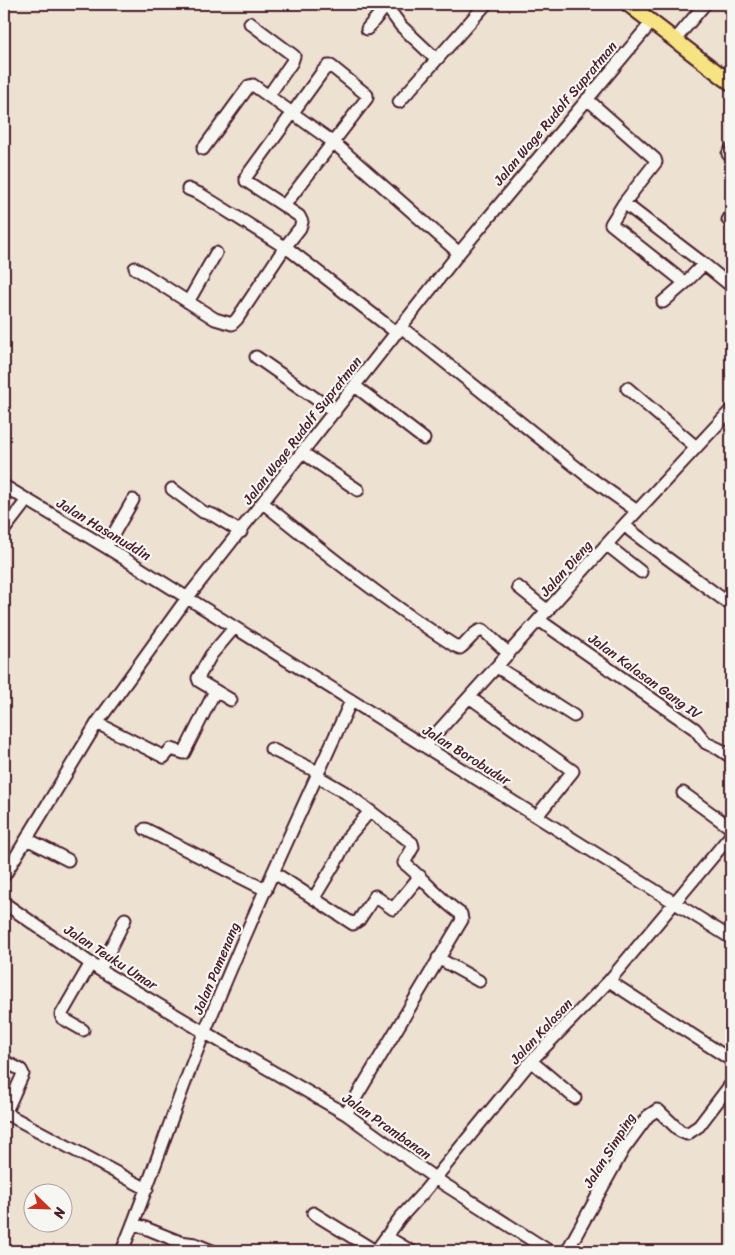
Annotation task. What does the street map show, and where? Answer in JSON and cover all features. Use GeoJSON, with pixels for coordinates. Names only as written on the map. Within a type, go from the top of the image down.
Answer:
{"type":"FeatureCollection","features":[{"type":"Feature","properties":{"kind":"main road"},"geometry":{"type":"LineString","coordinates":[[628,4],[731,83]]}},
{"type":"Feature","properties":{"kind":"street"},"geometry":{"type":"LineString","coordinates":[[399,102],[486,4]]}},
{"type":"Feature","properties":{"kind":"street"},"geometry":{"type":"LineString","coordinates":[[675,40],[705,4]]}},
{"type":"Feature","properties":{"kind":"street"},"geometry":{"type":"LineString","coordinates":[[367,29],[385,5],[401,26],[436,59]]}},
{"type":"Feature","properties":{"kind":"street"},"geometry":{"type":"LineString","coordinates":[[250,23],[294,56],[292,62],[269,95]]}},
{"type":"Feature","properties":{"kind":"street","name":"Jalan Wage Rudolf Supratman"},"geometry":{"type":"LineString","coordinates":[[4,876],[97,723],[188,598],[458,253],[651,23]]}},
{"type":"Feature","properties":{"kind":"street"},"geometry":{"type":"LineString","coordinates":[[135,268],[215,319],[232,324],[237,319],[288,249],[302,222],[298,216],[246,179],[323,71],[328,66],[333,67],[367,97],[284,206]]}},
{"type":"Feature","properties":{"kind":"street"},"geometry":{"type":"LineString","coordinates":[[203,149],[249,86],[254,85],[333,142],[458,253]]}},
{"type":"Feature","properties":{"kind":"street"},"geometry":{"type":"LineString","coordinates":[[586,99],[655,159],[656,162],[610,224],[685,283]]}},
{"type":"Feature","properties":{"kind":"street"},"geometry":{"type":"LineString","coordinates":[[188,189],[200,194],[302,259],[399,330],[586,475],[637,511]]}},
{"type":"Feature","properties":{"kind":"street"},"geometry":{"type":"LineString","coordinates":[[624,203],[731,286]]}},
{"type":"Feature","properties":{"kind":"street"},"geometry":{"type":"LineString","coordinates":[[188,302],[216,253]]}},
{"type":"Feature","properties":{"kind":"street"},"geometry":{"type":"LineString","coordinates":[[663,302],[704,264]]}},
{"type":"Feature","properties":{"kind":"street"},"geometry":{"type":"LineString","coordinates":[[256,357],[335,412]]}},
{"type":"Feature","properties":{"kind":"street"},"geometry":{"type":"LineString","coordinates":[[355,386],[424,439]]}},
{"type":"Feature","properties":{"kind":"street"},"geometry":{"type":"LineString","coordinates":[[627,388],[696,447]]}},
{"type":"Feature","properties":{"kind":"street","name":"Jalan Dieng"},"geometry":{"type":"LineString","coordinates":[[425,746],[625,524],[731,410]]}},
{"type":"Feature","properties":{"kind":"street"},"geometry":{"type":"LineString","coordinates":[[303,453],[358,490]]}},
{"type":"Feature","properties":{"kind":"street","name":"Jalan Hasanuddin"},"geometry":{"type":"LineString","coordinates":[[4,486],[188,598]]}},
{"type":"Feature","properties":{"kind":"street"},"geometry":{"type":"LineString","coordinates":[[172,490],[202,512],[213,515],[241,532]]}},
{"type":"Feature","properties":{"kind":"street"},"geometry":{"type":"LineString","coordinates":[[4,530],[27,500]]}},
{"type":"Feature","properties":{"kind":"street"},"geometry":{"type":"LineString","coordinates":[[106,547],[133,500]]}},
{"type":"Feature","properties":{"kind":"street"},"geometry":{"type":"LineString","coordinates":[[264,503],[411,618],[455,646],[460,648],[476,632],[483,630],[509,654]]}},
{"type":"Feature","properties":{"kind":"street"},"geometry":{"type":"LineString","coordinates":[[625,524],[631,531],[731,605]]}},
{"type":"Feature","properties":{"kind":"street"},"geometry":{"type":"LineString","coordinates":[[607,545],[641,572]]}},
{"type":"Feature","properties":{"kind":"street"},"geometry":{"type":"LineString","coordinates":[[518,587],[548,610]]}},
{"type":"Feature","properties":{"kind":"street","name":"Jalan Borobudur"},"geometry":{"type":"LineString","coordinates":[[188,598],[731,938]]}},
{"type":"Feature","properties":{"kind":"street","name":"Jalan Kalasan Gang IV"},"geometry":{"type":"LineString","coordinates":[[539,620],[694,729],[706,743],[731,757]]}},
{"type":"Feature","properties":{"kind":"street"},"geometry":{"type":"LineString","coordinates":[[231,700],[199,681],[198,678],[214,651],[234,628]]}},
{"type":"Feature","properties":{"kind":"street"},"geometry":{"type":"LineString","coordinates":[[497,667],[574,716]]}},
{"type":"Feature","properties":{"kind":"street"},"geometry":{"type":"LineString","coordinates":[[97,723],[164,757],[171,749],[184,754],[215,691]]}},
{"type":"Feature","properties":{"kind":"street"},"geometry":{"type":"LineString","coordinates":[[469,697],[573,771],[537,816]]}},
{"type":"Feature","properties":{"kind":"street","name":"Jalan Pamenang"},"geometry":{"type":"LineString","coordinates":[[122,1251],[147,1189],[204,1032],[273,872],[351,701]]}},
{"type":"Feature","properties":{"kind":"street"},"geometry":{"type":"LineString","coordinates":[[271,749],[318,774],[412,843],[413,847],[404,863],[454,910],[461,914],[462,917],[460,924],[346,1114]]}},
{"type":"Feature","properties":{"kind":"street"},"geometry":{"type":"LineString","coordinates":[[683,793],[731,828]]}},
{"type":"Feature","properties":{"kind":"street"},"geometry":{"type":"LineString","coordinates":[[314,898],[348,837],[370,811]]}},
{"type":"Feature","properties":{"kind":"street"},"geometry":{"type":"LineString","coordinates":[[145,828],[266,890]]}},
{"type":"Feature","properties":{"kind":"street","name":"Jalan Kalasan"},"geometry":{"type":"LineString","coordinates":[[376,1251],[400,1218],[436,1179],[532,1061],[609,981],[731,835]]}},
{"type":"Feature","properties":{"kind":"street"},"geometry":{"type":"LineString","coordinates":[[27,838],[68,860]]}},
{"type":"Feature","properties":{"kind":"street"},"geometry":{"type":"LineString","coordinates":[[273,872],[356,924],[374,896],[377,896],[394,909],[420,876]]}},
{"type":"Feature","properties":{"kind":"street","name":"Jalan Teuku Umar"},"geometry":{"type":"LineString","coordinates":[[4,903],[96,966],[204,1032]]}},
{"type":"Feature","properties":{"kind":"street"},"geometry":{"type":"LineString","coordinates":[[83,1030],[62,1018],[61,1015],[96,966],[125,919]]}},
{"type":"Feature","properties":{"kind":"street"},"geometry":{"type":"LineString","coordinates":[[438,958],[479,981]]}},
{"type":"Feature","properties":{"kind":"street"},"geometry":{"type":"LineString","coordinates":[[609,981],[731,1060]]}},
{"type":"Feature","properties":{"kind":"street","name":"Jalan Prambanan"},"geometry":{"type":"LineString","coordinates":[[204,1032],[346,1114],[436,1179],[549,1251]]}},
{"type":"Feature","properties":{"kind":"street"},"geometry":{"type":"LineString","coordinates":[[4,1061],[21,1070],[23,1074],[4,1115],[147,1189]]}},
{"type":"Feature","properties":{"kind":"street"},"geometry":{"type":"LineString","coordinates":[[532,1061],[575,1098]]}},
{"type":"Feature","properties":{"kind":"street","name":"Jalan Simping"},"geometry":{"type":"LineString","coordinates":[[567,1251],[623,1150],[653,1113],[659,1111],[684,1134],[687,1134],[699,1126],[731,1084]]}},
{"type":"Feature","properties":{"kind":"street"},"geometry":{"type":"LineString","coordinates":[[313,1213],[376,1251]]}},
{"type":"Feature","properties":{"kind":"street"},"geometry":{"type":"LineString","coordinates":[[134,1223],[180,1242],[195,1244],[212,1251]]}},
{"type":"Feature","properties":{"kind":"street"},"geometry":{"type":"LineString","coordinates":[[387,1237],[411,1251]]}}]}
